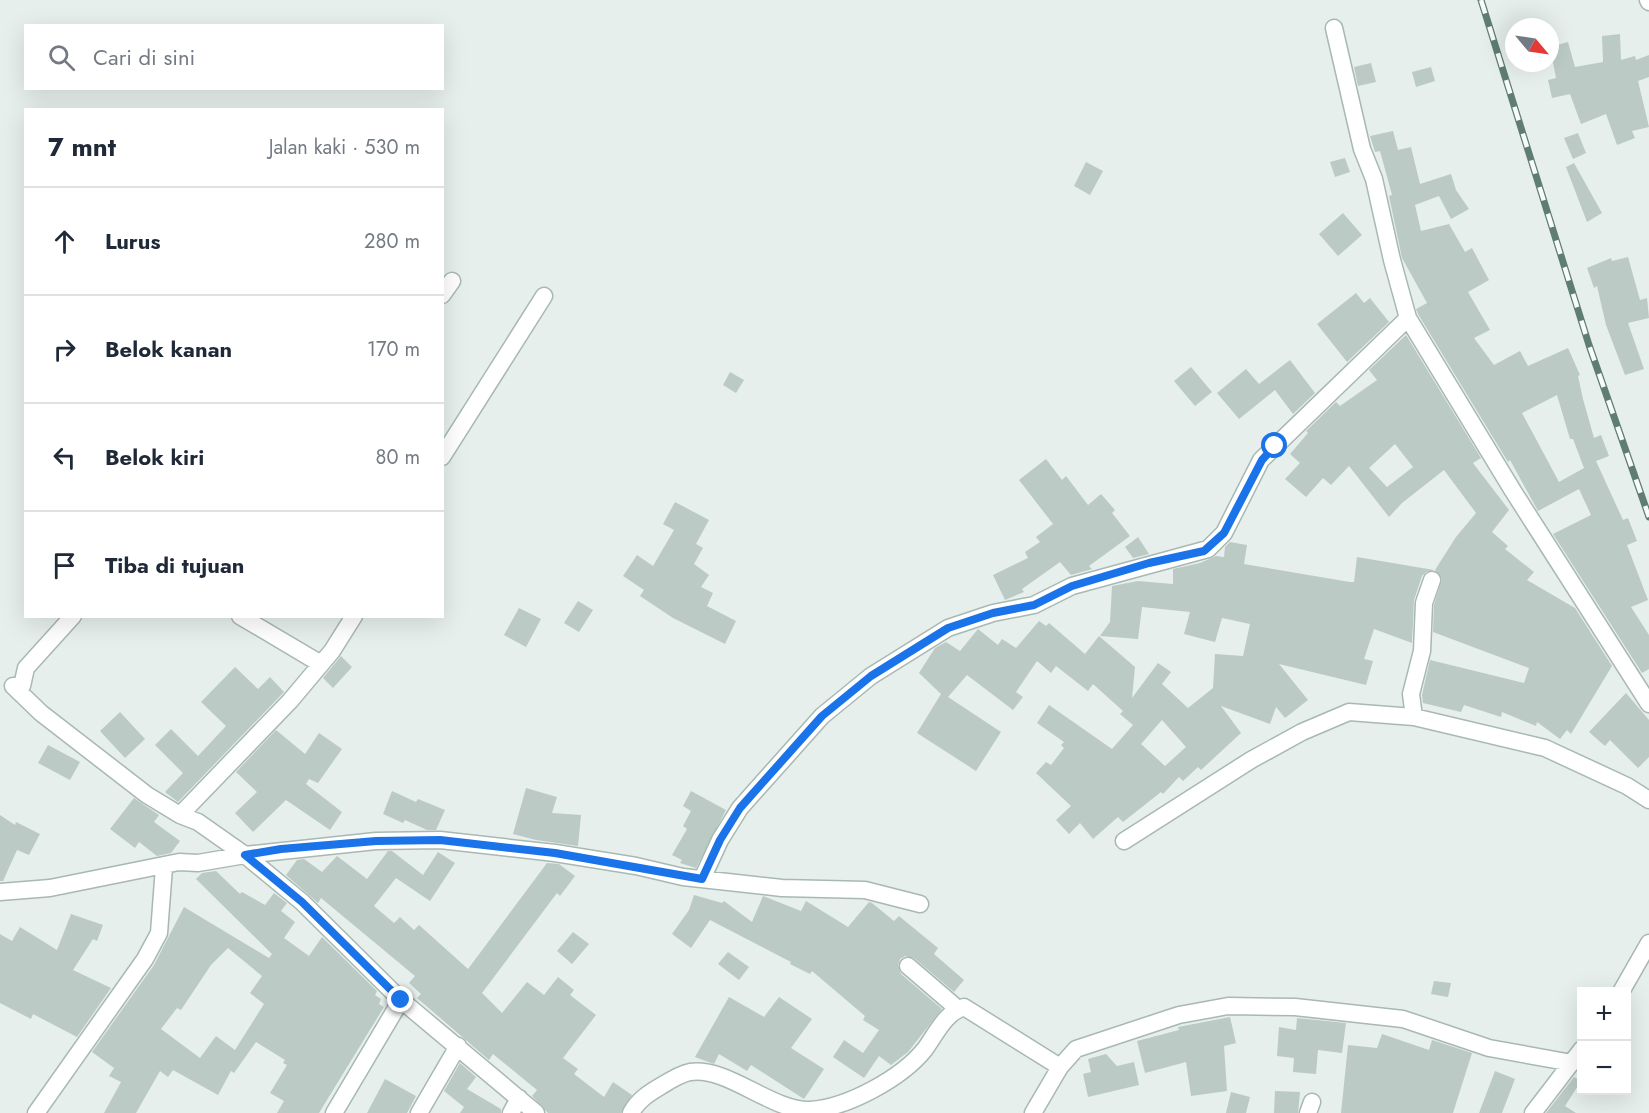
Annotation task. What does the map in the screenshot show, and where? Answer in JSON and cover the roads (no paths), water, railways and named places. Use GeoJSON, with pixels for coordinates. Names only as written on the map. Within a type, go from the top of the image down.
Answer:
{"type":"FeatureCollection","features":[{"type":"Feature","properties":{"kind":"street"},"geometry":{"type":"LineString","coordinates":[[1334,28],[1362,149],[1374,179],[1408,318],[1513,491],[1649,704]]}},
{"type":"Feature","properties":{"kind":"street"},"geometry":{"type":"LineString","coordinates":[[444,454],[544,296]]}},
{"type":"Feature","properties":{"kind":"street"},"geometry":{"type":"LineString","coordinates":[[702,879],[720,840],[740,808],[822,716],[871,676],[948,628],[993,613],[1034,605],[1072,586],[1208,549],[1224,533],[1262,460],[1323,402],[1355,367],[1408,318]]}},
{"type":"Feature","properties":{"kind":"street"},"geometry":{"type":"LineString","coordinates":[[1414,717],[1411,694],[1422,651],[1424,603],[1432,580]]}},
{"type":"Feature","properties":{"kind":"street"},"geometry":{"type":"LineString","coordinates":[[71,618],[26,668],[22,686],[14,686],[41,713],[147,795],[180,815],[198,822],[245,855],[302,902],[401,1000],[458,1046],[515,1106],[536,1113]]}},
{"type":"Feature","properties":{"kind":"street"},"geometry":{"type":"LineString","coordinates":[[243,618],[321,664]]}},
{"type":"Feature","properties":{"kind":"street"},"geometry":{"type":"LineString","coordinates":[[180,815],[290,701],[321,664],[353,618]]}},
{"type":"Feature","properties":{"kind":"street"},"geometry":{"type":"LineString","coordinates":[[1124,841],[1251,760],[1311,728],[1348,712],[1414,717],[1545,748],[1627,786],[1649,800]]}},
{"type":"Feature","properties":{"kind":"street"},"geometry":{"type":"LineString","coordinates":[[0,892],[50,888],[164,867],[179,862],[198,863],[281,849],[376,841],[440,840],[555,853],[702,879],[782,888],[865,890],[920,904]]}},
{"type":"Feature","properties":{"kind":"street"},"geometry":{"type":"LineString","coordinates":[[36,1113],[145,959],[159,933],[164,867]]}},
{"type":"Feature","properties":{"kind":"street"},"geometry":{"type":"LineString","coordinates":[[1624,987],[1649,943]]}},
{"type":"Feature","properties":{"kind":"street"},"geometry":{"type":"LineString","coordinates":[[908,966],[958,1009]]}},
{"type":"Feature","properties":{"kind":"street"},"geometry":{"type":"LineString","coordinates":[[334,1113],[401,1000]]}},
{"type":"Feature","properties":{"kind":"street"},"geometry":{"type":"LineString","coordinates":[[1033,1113],[1060,1067],[1076,1049],[1089,1042],[1179,1015],[1228,1006],[1295,1006],[1403,1019],[1489,1048],[1577,1056]]}},
{"type":"Feature","properties":{"kind":"street"},"geometry":{"type":"LineString","coordinates":[[631,1113],[647,1095],[689,1072],[707,1073],[787,1107],[823,1108],[871,1090],[894,1077],[923,1051],[948,1017],[964,1007],[974,1011],[1060,1067]]}},
{"type":"Feature","properties":{"kind":"street"},"geometry":{"type":"LineString","coordinates":[[419,1113],[458,1046]]}},
{"type":"Feature","properties":{"kind":"street"},"geometry":{"type":"LineString","coordinates":[[1533,1113],[1577,1056]]}},
{"type":"Feature","properties":{"kind":"railway"},"geometry":{"type":"LineString","coordinates":[[1481,0],[1589,345],[1649,517]]}}]}
